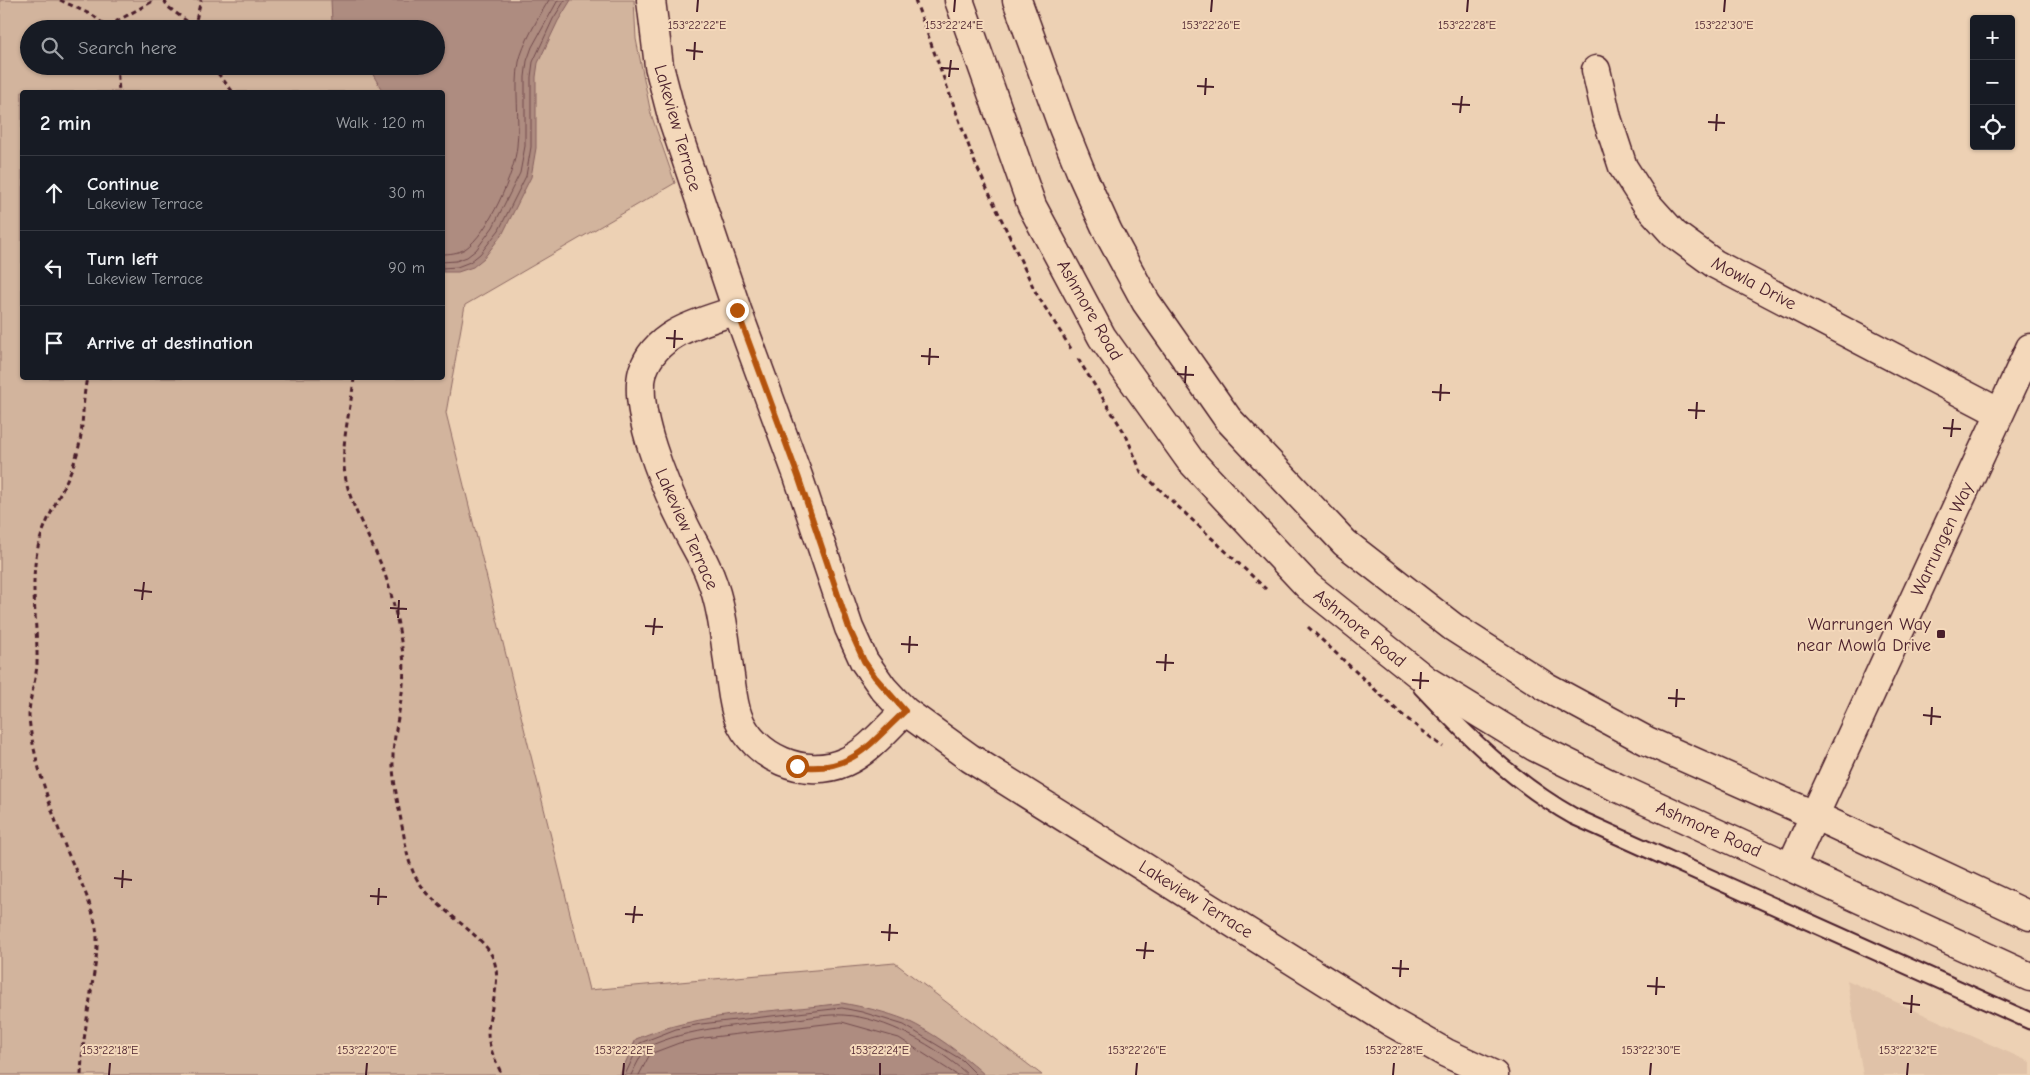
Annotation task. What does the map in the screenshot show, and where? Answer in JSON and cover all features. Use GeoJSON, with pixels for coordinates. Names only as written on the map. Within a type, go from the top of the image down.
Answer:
{"type":"FeatureCollection","features":[{"type":"Feature","properties":{"kind":"street","name":"Lakeview Terrace"},"geometry":{"type":"LineString","coordinates":[[651,0],[659,66],[672,120],[737,310],[798,476],[852,636],[875,677],[905,711],[970,758],[1391,1022],[1446,1053],[1494,1075]]}},
{"type":"Feature","properties":{"kind":"street","name":"Ashmore Road"},"geometry":{"type":"LineString","coordinates":[[959,0],[1032,206],[1102,336],[1190,460],[1308,586],[1426,681],[1535,747],[1616,787],[2030,977]]}},
{"type":"Feature","properties":{"kind":"street"},"geometry":{"type":"LineString","coordinates":[[1017,0],[1062,125],[1083,177],[1108,232],[1146,302],[1228,419],[1345,543],[1453,627],[1544,686],[1647,741],[1816,816],[2030,916]]}},
{"type":"Feature","properties":{"kind":"street","name":"Mowla Drive"},"geometry":{"type":"LineString","coordinates":[[1596,70],[1607,118],[1623,167],[1646,203],[1674,234],[1715,264],[2000,413]]}},
{"type":"Feature","properties":{"kind":"street","name":"Lakeview Terrace"},"geometry":{"type":"LineString","coordinates":[[737,310],[677,332],[662,343],[646,365],[642,376],[641,392],[645,419],[667,487],[710,575],[718,600],[738,716],[745,731],[769,754],[788,764],[818,768],[836,765],[851,758],[867,747],[905,711]]}},
{"type":"Feature","properties":{"kind":"street","name":"Warrungen Way"},"geometry":{"type":"LineString","coordinates":[[1791,866],[1816,816],[2030,348]]}},
{"type":"Feature","properties":{"kind":"lane"},"geometry":{"type":"LineString","coordinates":[[1381,646],[1493,760],[1560,809],[2030,1021]]}},
{"type":"Feature","properties":{"kind":"path"},"geometry":{"type":"LineString","coordinates":[[60,0],[99,20]]}},
{"type":"Feature","properties":{"kind":"path"},"geometry":{"type":"LineString","coordinates":[[122,20],[155,0]]}},
{"type":"Feature","properties":{"kind":"path"},"geometry":{"type":"LineString","coordinates":[[164,0],[168,7],[185,20]]}},
{"type":"Feature","properties":{"kind":"path"},"geometry":{"type":"LineString","coordinates":[[196,20],[201,0]]}},
{"type":"Feature","properties":{"kind":"path"},"geometry":{"type":"LineString","coordinates":[[118,75],[119,90]]}},
{"type":"Feature","properties":{"kind":"path"},"geometry":{"type":"LineString","coordinates":[[219,75],[231,90]]}},
{"type":"Feature","properties":{"kind":"path"},"geometry":{"type":"LineString","coordinates":[[81,1075],[82,1053],[97,952],[96,930],[91,905],[56,822],[38,762],[29,717],[31,693],[37,667],[33,594],[38,548],[45,525],[75,460],[84,418],[83,396],[87,380]]}},
{"type":"Feature","properties":{"kind":"path"},"geometry":{"type":"LineString","coordinates":[[354,380],[345,435],[345,475],[354,505],[378,556],[386,581],[403,654],[402,700],[393,755],[394,785],[405,842],[411,868],[424,889],[439,905],[482,942],[493,958],[496,973],[488,1034],[491,1050],[502,1075]]}},
{"type":"Feature","properties":{"kind":"shaded area"},"geometry":{"type":"Polygon","coordinates":[[[0,0],[634,0],[636,39],[651,114],[675,183],[465,305],[446,413],[589,990],[895,963],[1042,1075],[0,1075],[0,0]]]}},
{"type":"Feature","properties":{"kind":"shaded area"},"geometry":{"type":"Polygon","coordinates":[[[1847,980],[2030,1062],[2030,1075],[1863,1075],[1847,980]]]}},
{"type":"Feature","properties":{"kind":"water"},"geometry":{"type":"Polygon","coordinates":[[[331,0],[571,0],[558,21],[538,63],[536,77],[536,148],[531,177],[503,233],[484,258],[473,267],[458,272],[445,272],[445,90],[382,90],[373,75],[445,75],[445,20],[332,20],[331,0]]]}},
{"type":"Feature","properties":{"kind":"water"},"geometry":{"type":"Polygon","coordinates":[[[842,1003],[883,1012],[916,1025],[947,1044],[985,1075],[620,1075],[636,1039],[661,1030],[686,1023],[738,1014],[842,1003]]]}},
{"type":"Feature","properties":{"kind":"place","name":"Warrungen Way near Mowla Drive"},"geometry":{"type":"Point","coordinates":[1941,634]}},
{"type":"Feature","properties":{"kind":"route"},"geometry":{"type":"LineString","coordinates":[[737,310],[798,476],[856,645],[864,661],[883,688],[905,711],[867,747],[844,762],[818,768],[797,766]]}}]}
